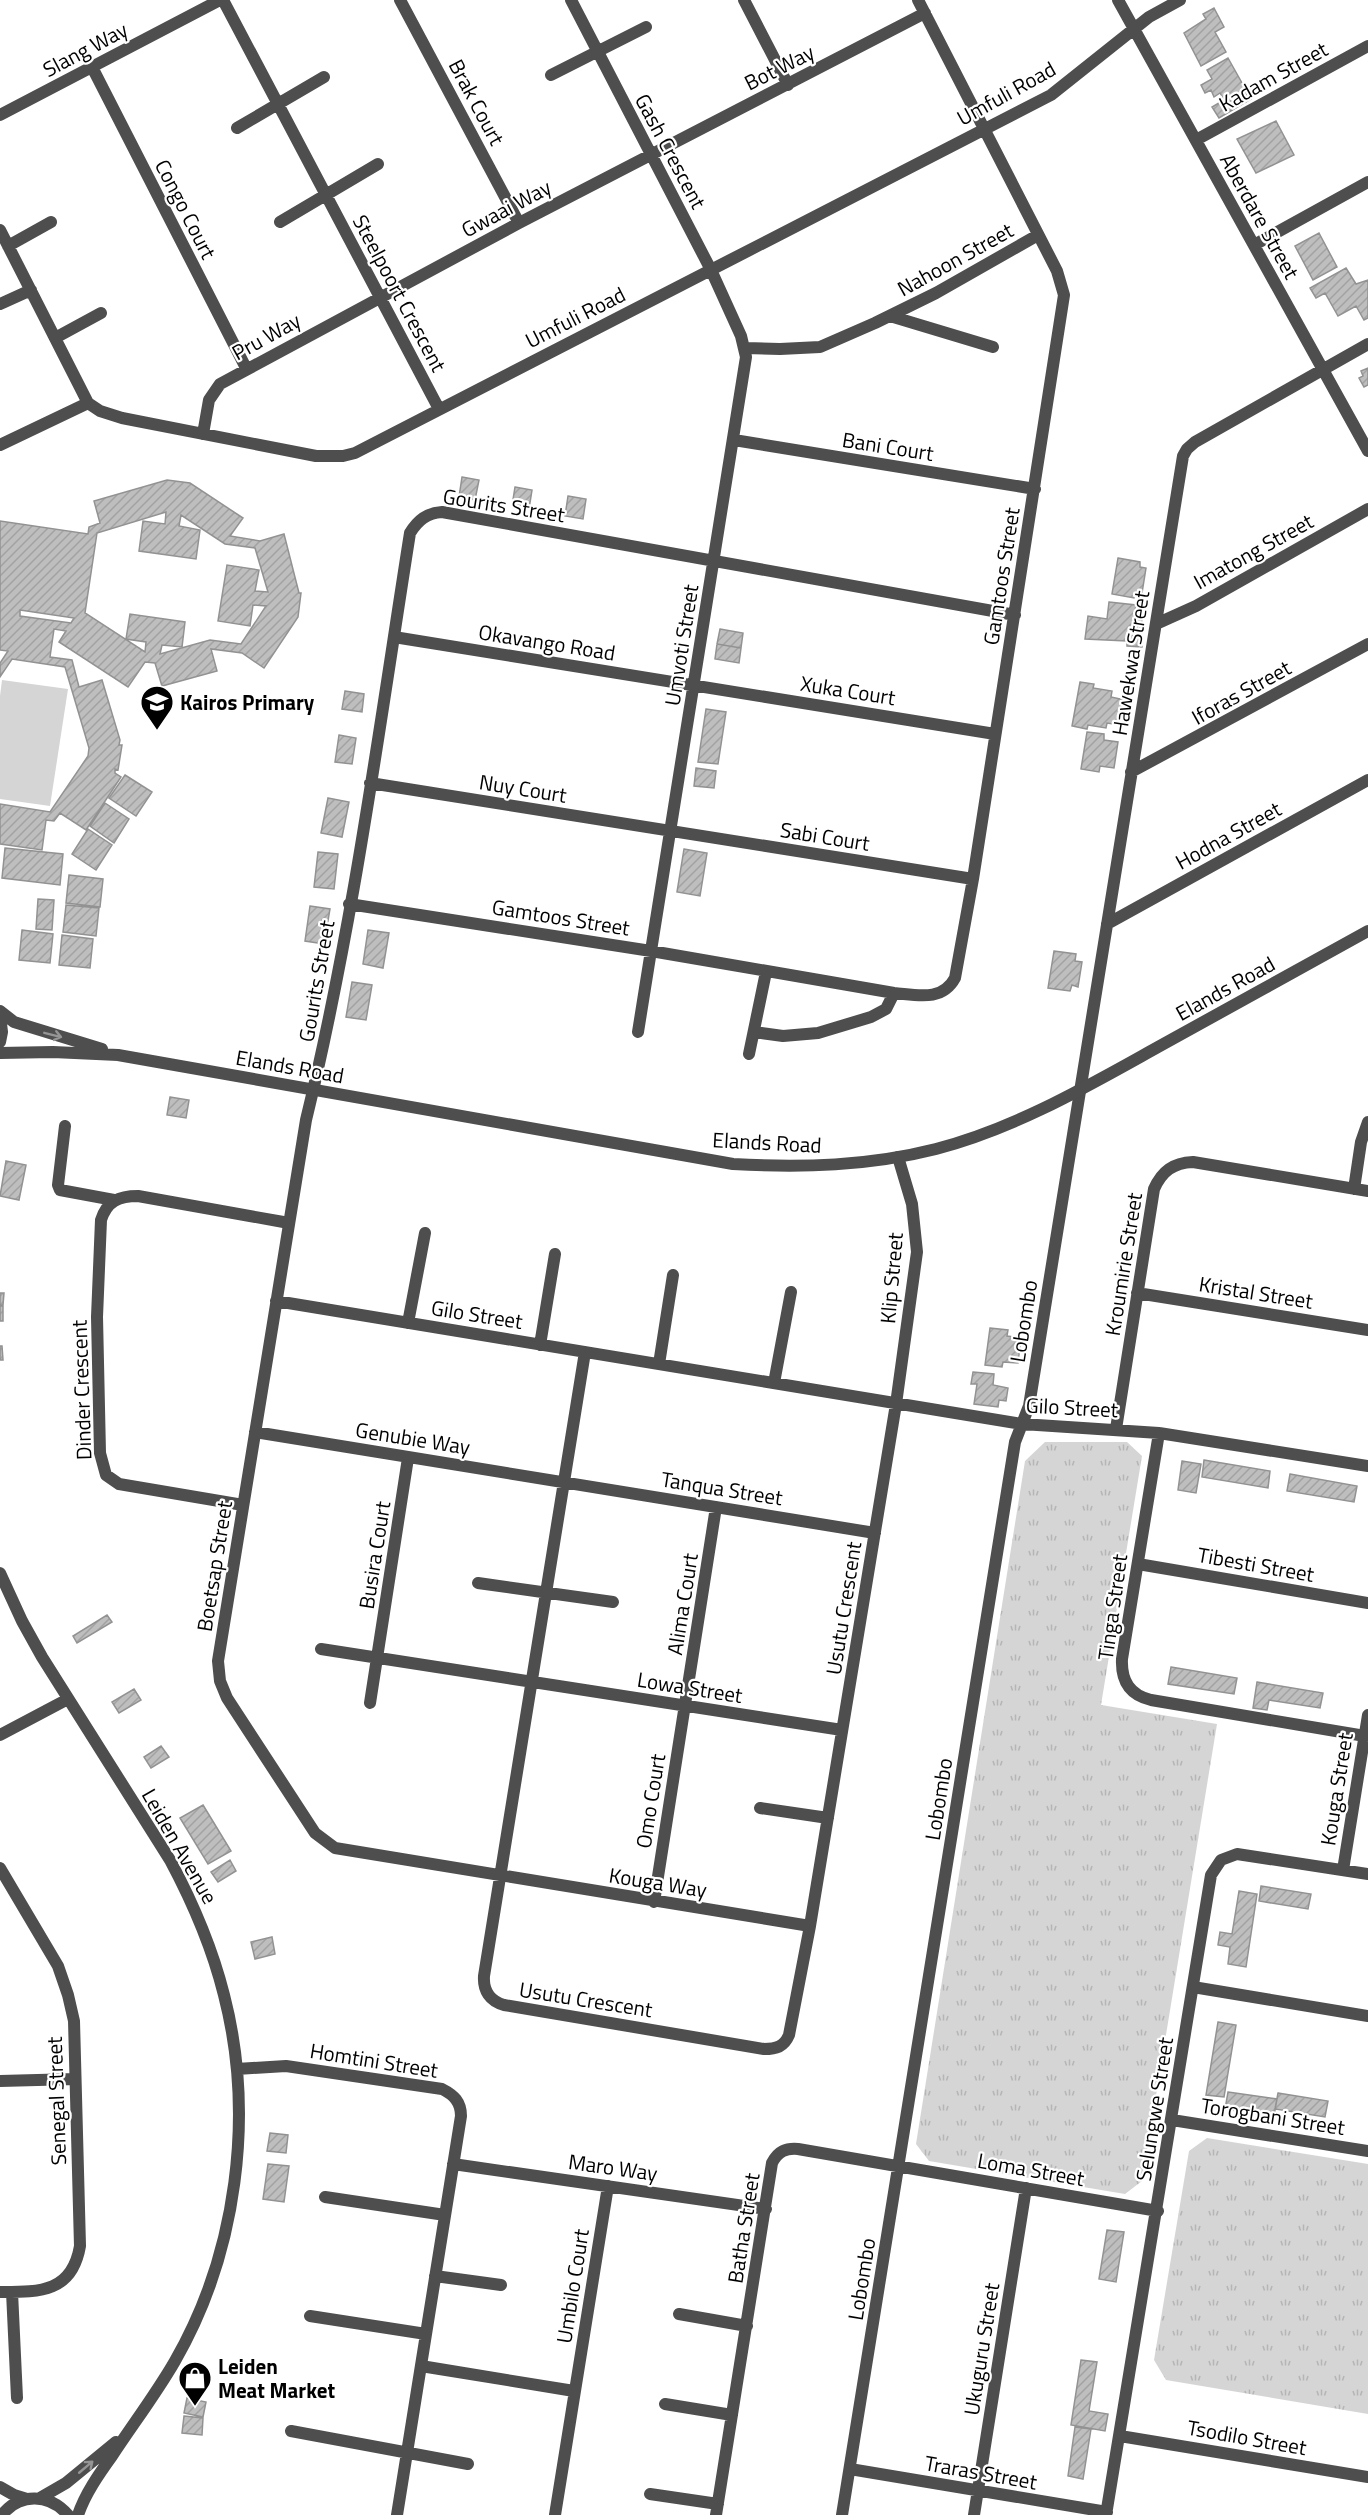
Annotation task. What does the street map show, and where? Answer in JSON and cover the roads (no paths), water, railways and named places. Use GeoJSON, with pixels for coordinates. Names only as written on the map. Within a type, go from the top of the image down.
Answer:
{"type":"FeatureCollection","features":[{"type":"Feature","properties":{"kind":"street","name":"Slang Way"},"geometry":{"type":"LineString","coordinates":[[0,115],[222,0]]}},
{"type":"Feature","properties":{"kind":"street","name":"Steelpoort Crescent"},"geometry":{"type":"LineString","coordinates":[[222,0],[439,409]]}},
{"type":"Feature","properties":{"kind":"street","name":"Brak Court"},"geometry":{"type":"LineString","coordinates":[[400,0],[519,223]]}},
{"type":"Feature","properties":{"kind":"street","name":"Gash Crescent"},"geometry":{"type":"LineString","coordinates":[[571,0],[711,270]]}},
{"type":"Feature","properties":{"kind":"street"},"geometry":{"type":"LineString","coordinates":[[744,0],[788,85]]}},
{"type":"Feature","properties":{"kind":"street"},"geometry":{"type":"LineString","coordinates":[[918,0],[984,129]]}},
{"type":"Feature","properties":{"kind":"street","name":"Aberdare Street"},"geometry":{"type":"LineString","coordinates":[[1118,0],[1368,451]]}},
{"type":"Feature","properties":{"kind":"street","name":"Umfuli Road"},"geometry":{"type":"LineString","coordinates":[[88,403],[100,411],[122,418],[316,456],[343,456],[355,453],[1051,95],[1149,17],[1180,0]]}},
{"type":"Feature","properties":{"kind":"street","name":"Bot Way"},"geometry":{"type":"LineString","coordinates":[[651,154],[925,13]]}},
{"type":"Feature","properties":{"kind":"street"},"geometry":{"type":"LineString","coordinates":[[551,75],[646,27]]}},
{"type":"Feature","properties":{"kind":"street","name":"Kadam Street"},"geometry":{"type":"LineString","coordinates":[[1196,140],[1368,46]]}},
{"type":"Feature","properties":{"kind":"street","name":"Congo Court"},"geometry":{"type":"LineString","coordinates":[[92,67],[246,368]]}},
{"type":"Feature","properties":{"kind":"street"},"geometry":{"type":"LineString","coordinates":[[237,128],[324,77]]}},
{"type":"Feature","properties":{"kind":"street","name":"Gamtoos Street"},"geometry":{"type":"LineString","coordinates":[[350,904],[651,951],[894,993],[933,995],[943,992],[950,986],[954,978],[973,879],[1064,295],[1057,271],[984,129]]}},
{"type":"Feature","properties":{"kind":"street","name":"Gwaai Way"},"geometry":{"type":"LineString","coordinates":[[378,297],[651,154]]}},
{"type":"Feature","properties":{"kind":"street"},"geometry":{"type":"LineString","coordinates":[[280,222],[378,164]]}},
{"type":"Feature","properties":{"kind":"street"},"geometry":{"type":"LineString","coordinates":[[1254,245],[1368,182]]}},
{"type":"Feature","properties":{"kind":"street"},"geometry":{"type":"LineString","coordinates":[[8,246],[51,222]]}},
{"type":"Feature","properties":{"kind":"street"},"geometry":{"type":"LineString","coordinates":[[0,230],[88,403],[0,445]]}},
{"type":"Feature","properties":{"kind":"street","name":"Nahoon Street"},"geometry":{"type":"LineString","coordinates":[[745,348],[780,349],[820,346],[890,316],[936,293],[1038,235]]}},
{"type":"Feature","properties":{"kind":"street","name":"Umvoti Street"},"geometry":{"type":"LineString","coordinates":[[638,1032],[745,374],[745,348],[711,270]]}},
{"type":"Feature","properties":{"kind":"street"},"geometry":{"type":"LineString","coordinates":[[0,304],[31,290]]}},
{"type":"Feature","properties":{"kind":"street","name":"Pru Way"},"geometry":{"type":"LineString","coordinates":[[203,434],[209,400],[214,389],[220,384],[378,297]]}},
{"type":"Feature","properties":{"kind":"street"},"geometry":{"type":"LineString","coordinates":[[55,338],[101,313]]}},
{"type":"Feature","properties":{"kind":"street","name":"Nahoon Street"},"geometry":{"type":"LineString","coordinates":[[890,316],[993,346]]}},
{"type":"Feature","properties":{"kind":"street","name":"Hawekwa Street"},"geometry":{"type":"LineString","coordinates":[[1080,1091],[1183,456],[1195,442],[1368,344]]}},
{"type":"Feature","properties":{"kind":"street","name":"Bani Court"},"geometry":{"type":"LineString","coordinates":[[734,440],[1035,489]]}},
{"type":"Feature","properties":{"kind":"street","name":"Imatong Street"},"geometry":{"type":"LineString","coordinates":[[1156,624],[1196,606],[1368,509]]}},
{"type":"Feature","properties":{"kind":"street","name":"Gourits Street"},"geometry":{"type":"LineString","coordinates":[[314,1090],[323,1053],[350,904],[411,533],[422,518],[434,512],[453,514],[1015,615]]}},
{"type":"Feature","properties":{"kind":"street","name":"Okavango Road"},"geometry":{"type":"LineString","coordinates":[[394,637],[694,685]]}},
{"type":"Feature","properties":{"kind":"street","name":"Iforas Street"},"geometry":{"type":"LineString","coordinates":[[1131,772],[1368,644]]}},
{"type":"Feature","properties":{"kind":"street","name":"Xuka Court"},"geometry":{"type":"LineString","coordinates":[[694,685],[995,734]]}},
{"type":"Feature","properties":{"kind":"street","name":"Hodna Street"},"geometry":{"type":"LineString","coordinates":[[1107,924],[1368,780]]}},
{"type":"Feature","properties":{"kind":"street","name":"Nuy Court"},"geometry":{"type":"LineString","coordinates":[[370,783],[670,831]]}},
{"type":"Feature","properties":{"kind":"street","name":"Sabi Court"},"geometry":{"type":"LineString","coordinates":[[670,831],[973,879]]}},
{"type":"Feature","properties":{"kind":"street","name":"Elands Road"},"geometry":{"type":"LineString","coordinates":[[0,1013],[22,1025],[118,1055],[733,1164],[816,1166],[898,1157],[983,1135],[1045,1109],[1368,931]]}},
{"type":"Feature","properties":{"kind":"street"},"geometry":{"type":"LineString","coordinates":[[749,1054],[766,972]]}},
{"type":"Feature","properties":{"kind":"street"},"geometry":{"type":"LineString","coordinates":[[754,1032],[783,1036],[818,1033],[871,1017],[886,1009],[894,993]]}},
{"type":"Feature","properties":{"kind":"street"},"geometry":{"type":"LineString","coordinates":[[0,1013],[2,1032],[0,1042]]}},
{"type":"Feature","properties":{"kind":"street","name":"Elands Road"},"geometry":{"type":"LineString","coordinates":[[0,1053],[118,1055]]}},
{"type":"Feature","properties":{"kind":"street","name":"Boetsap Street"},"geometry":{"type":"LineString","coordinates":[[314,1090],[289,1223],[218,1661],[220,1681],[227,1698],[315,1833],[327,1844],[343,1850],[500,1875]]}},
{"type":"Feature","properties":{"kind":"street","name":"Lobombo"},"geometry":{"type":"LineString","coordinates":[[842,2515],[1015,1442],[1029,1406],[1080,1091]]}},
{"type":"Feature","properties":{"kind":"street"},"geometry":{"type":"LineString","coordinates":[[1354,1189],[1361,1142],[1368,1122]]}},
{"type":"Feature","properties":{"kind":"street"},"geometry":{"type":"LineString","coordinates":[[65,1126],[58,1185],[60,1190],[114,1200],[138,1196],[289,1223]]}},
{"type":"Feature","properties":{"kind":"street","name":"Klip Street"},"geometry":{"type":"LineString","coordinates":[[896,1404],[917,1252],[912,1204],[898,1157]]}},
{"type":"Feature","properties":{"kind":"street","name":"Kroumirie Street"},"geometry":{"type":"LineString","coordinates":[[1116,1429],[1154,1189],[1161,1175],[1175,1165],[1193,1162],[1368,1191]]}},
{"type":"Feature","properties":{"kind":"street","name":"Dinder Crescent"},"geometry":{"type":"LineString","coordinates":[[114,1200],[101,1220],[97,1371],[102,1467],[106,1475],[119,1484],[243,1505]]}},
{"type":"Feature","properties":{"kind":"street","name":"Gilo Street"},"geometry":{"type":"LineString","coordinates":[[408,1323],[425,1233]]}},
{"type":"Feature","properties":{"kind":"street","name":"Gilo Street"},"geometry":{"type":"LineString","coordinates":[[540,1345],[555,1254]]}},
{"type":"Feature","properties":{"kind":"street"},"geometry":{"type":"LineString","coordinates":[[659,1364],[673,1275]]}},
{"type":"Feature","properties":{"kind":"street"},"geometry":{"type":"LineString","coordinates":[[774,1383],[791,1292]]}},
{"type":"Feature","properties":{"kind":"street","name":"Kristal Street"},"geometry":{"type":"LineString","coordinates":[[1137,1293],[1368,1330]]}},
{"type":"Feature","properties":{"kind":"street","name":"Gilo Street"},"geometry":{"type":"LineString","coordinates":[[276,1301],[1022,1424],[1159,1433],[1368,1466]]}},
{"type":"Feature","properties":{"kind":"street","name":"Usutu Crescent"},"geometry":{"type":"LineString","coordinates":[[585,1352],[483,1983],[489,1995],[498,2003],[764,2049],[780,2047],[789,2035],[810,1926],[896,1404]]}},
{"type":"Feature","properties":{"kind":"street","name":"Genubie Way"},"geometry":{"type":"LineString","coordinates":[[255,1432],[564,1482]]}},
{"type":"Feature","properties":{"kind":"street","name":"Tinga Street"},"geometry":{"type":"LineString","coordinates":[[1159,1433],[1122,1659],[1123,1676],[1133,1692],[1151,1700],[1365,1736]]}},
{"type":"Feature","properties":{"kind":"street","name":"Busira Court"},"geometry":{"type":"LineString","coordinates":[[370,1703],[408,1458]]}},
{"type":"Feature","properties":{"kind":"street","name":"Tanqua Street"},"geometry":{"type":"LineString","coordinates":[[564,1482],[875,1533]]}},
{"type":"Feature","properties":{"kind":"street","name":"Alima Court"},"geometry":{"type":"LineString","coordinates":[[685,1706],[716,1507]]}},
{"type":"Feature","properties":{"kind":"street","name":"Tibesti Street"},"geometry":{"type":"LineString","coordinates":[[1138,1564],[1368,1603]]}},
{"type":"Feature","properties":{"kind":"street","name":"Leiden Avenue"},"geometry":{"type":"LineString","coordinates":[[0,1573],[22,1621],[188,1892],[203,1926],[222,1987],[237,2069],[239,2112],[233,2187],[223,2240],[211,2281],[176,2360],[154,2397],[92,2485],[78,2515]]}},
{"type":"Feature","properties":{"kind":"street"},"geometry":{"type":"LineString","coordinates":[[478,1583],[613,1602]]}},
{"type":"Feature","properties":{"kind":"street"},"geometry":{"type":"LineString","coordinates":[[321,1649],[531,1682]]}},
{"type":"Feature","properties":{"kind":"street","name":"Lowa Street"},"geometry":{"type":"LineString","coordinates":[[531,1682],[842,1730]]}},
{"type":"Feature","properties":{"kind":"street"},"geometry":{"type":"LineString","coordinates":[[0,1735],[68,1699]]}},
{"type":"Feature","properties":{"kind":"street","name":"Omo Court"},"geometry":{"type":"LineString","coordinates":[[654,1902],[685,1706]]}},
{"type":"Feature","properties":{"kind":"street","name":"Kouga Street"},"geometry":{"type":"LineString","coordinates":[[1343,1870],[1368,1715]]}},
{"type":"Feature","properties":{"kind":"street"},"geometry":{"type":"LineString","coordinates":[[760,1808],[828,1818]]}},
{"type":"Feature","properties":{"kind":"street","name":"Selungwe Street"},"geometry":{"type":"LineString","coordinates":[[1106,2514],[1158,2211],[1211,1875],[1221,1860],[1228,1856],[1245,1854],[1368,1874]]}},
{"type":"Feature","properties":{"kind":"street","name":"Senegal Street"},"geometry":{"type":"LineString","coordinates":[[0,1868],[3,1882],[58,1966],[74,2021],[80,2247],[78,2257],[68,2275],[59,2283],[36,2292],[6,2292]]}},
{"type":"Feature","properties":{"kind":"street","name":"Kouga Way"},"geometry":{"type":"LineString","coordinates":[[500,1875],[810,1926]]}},
{"type":"Feature","properties":{"kind":"street"},"geometry":{"type":"LineString","coordinates":[[1193,1987],[1368,2016]]}},
{"type":"Feature","properties":{"kind":"street","name":"Homtini Street"},"geometry":{"type":"LineString","coordinates":[[237,2069],[286,2066],[442,2089],[456,2098],[461,2110],[397,2515]]}},
{"type":"Feature","properties":{"kind":"street"},"geometry":{"type":"LineString","coordinates":[[0,2081],[75,2079]]}},
{"type":"Feature","properties":{"kind":"street","name":"Torogbani Street"},"geometry":{"type":"LineString","coordinates":[[1172,2120],[1368,2151]]}},
{"type":"Feature","properties":{"kind":"street","name":"Batha Street"},"geometry":{"type":"LineString","coordinates":[[650,2494],[717,2510],[772,2163],[776,2156],[790,2148],[898,2166]]}},
{"type":"Feature","properties":{"kind":"street","name":"Maro Way"},"geometry":{"type":"LineString","coordinates":[[453,2164],[766,2209]]}},
{"type":"Feature","properties":{"kind":"street","name":"Loma Street"},"geometry":{"type":"LineString","coordinates":[[898,2166],[1158,2211]]}},
{"type":"Feature","properties":{"kind":"street","name":"Umbilo Court"},"geometry":{"type":"LineString","coordinates":[[555,2515],[608,2186]]}},
{"type":"Feature","properties":{"kind":"street","name":"Ukuguru Street"},"geometry":{"type":"LineString","coordinates":[[974,2515],[1026,2188]]}},
{"type":"Feature","properties":{"kind":"street"},"geometry":{"type":"LineString","coordinates":[[325,2197],[445,2215]]}},
{"type":"Feature","properties":{"kind":"street"},"geometry":{"type":"LineString","coordinates":[[435,2276],[501,2285]]}},
{"type":"Feature","properties":{"kind":"street"},"geometry":{"type":"LineString","coordinates":[[6,2292],[17,2398]]}},
{"type":"Feature","properties":{"kind":"street"},"geometry":{"type":"LineString","coordinates":[[679,2314],[747,2326]]}},
{"type":"Feature","properties":{"kind":"street"},"geometry":{"type":"LineString","coordinates":[[310,2316],[426,2334]]}},
{"type":"Feature","properties":{"kind":"street"},"geometry":{"type":"LineString","coordinates":[[421,2366],[574,2391]]}},
{"type":"Feature","properties":{"kind":"street"},"geometry":{"type":"LineString","coordinates":[[665,2404],[732,2415]]}},
{"type":"Feature","properties":{"kind":"street"},"geometry":{"type":"LineString","coordinates":[[291,2431],[468,2464]]}},
{"type":"Feature","properties":{"kind":"street","name":"Leiden Avenue"},"geometry":{"type":"LineString","coordinates":[[40,2498],[66,2483],[128,2432]]}},
{"type":"Feature","properties":{"kind":"street","name":"Tsodilo Street"},"geometry":{"type":"LineString","coordinates":[[1120,2436],[1368,2477]]}},
{"type":"Feature","properties":{"kind":"street","name":"Traras Street"},"geometry":{"type":"LineString","coordinates":[[849,2469],[1106,2514]]}},
{"type":"Feature","properties":{"kind":"street"},"geometry":{"type":"LineString","coordinates":[[0,2487],[14,2496],[27,2499]]}},
{"type":"Feature","properties":{"kind":"street"},"geometry":{"type":"LineString","coordinates":[[2,2515],[16,2503],[40,2498],[52,2502],[68,2515]]}},
{"type":"Feature","properties":{"kind":"place","name":"Kairos Primary"},"geometry":{"type":"Point","coordinates":[157,731]}},
{"type":"Feature","properties":{"kind":"place","name":"Leiden Meat Market"},"geometry":{"type":"Point","coordinates":[195,2407]}}]}
